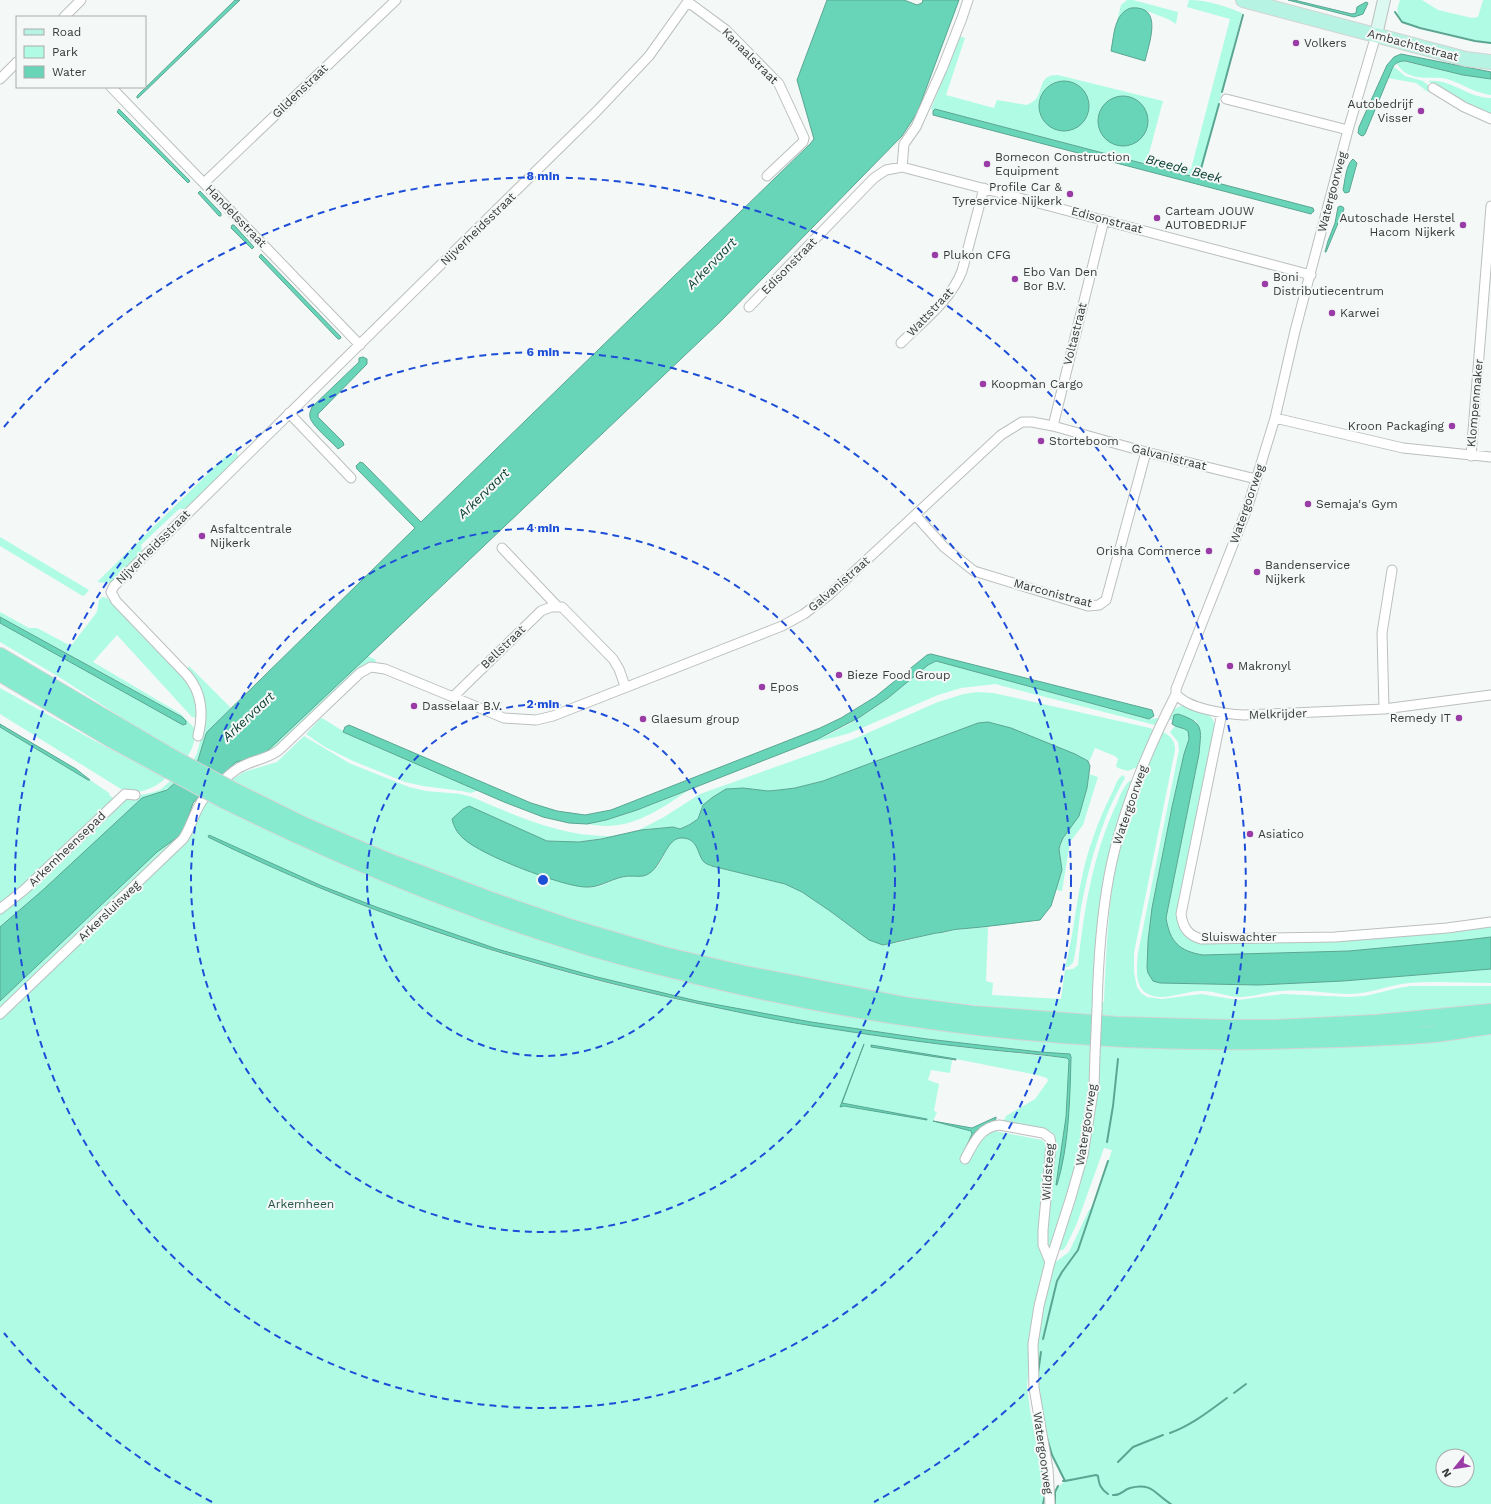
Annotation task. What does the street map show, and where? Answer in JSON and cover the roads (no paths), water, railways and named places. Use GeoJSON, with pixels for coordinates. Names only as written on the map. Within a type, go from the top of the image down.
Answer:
{"type":"FeatureCollection","features":[{"type":"Feature","properties":{"kind":"highway"},"geometry":{"type":"LineString","coordinates":[[0,656],[166,762]]}},
{"type":"Feature","properties":{"kind":"highway"},"geometry":{"type":"LineString","coordinates":[[0,673],[111,739],[387,861],[490,900],[572,928],[663,955],[744,974],[909,1006],[972,1014],[1118,1025],[1275,1028],[1376,1023],[1491,1012]]}},
{"type":"Feature","properties":{"kind":"highway"},"geometry":{"type":"LineString","coordinates":[[228,790],[295,835],[375,870],[480,911],[571,942],[658,966],[744,988],[831,1005],[964,1025],[1042,1034],[1114,1039],[1219,1042],[1332,1039],[1434,1034],[1491,1026]]}},
{"type":"Feature","properties":{"kind":"main road","name":"Ambachtsstraat"},"geometry":{"type":"LineString","coordinates":[[1242,0],[1466,59],[1491,62]]}},
{"type":"Feature","properties":{"kind":"street"},"geometry":{"type":"LineString","coordinates":[[65,16],[81,0]]}},
{"type":"Feature","properties":{"kind":"street","name":"Gildenstraat"},"geometry":{"type":"LineString","coordinates":[[204,183],[396,0]]}},
{"type":"Feature","properties":{"kind":"street"},"geometry":{"type":"LineString","coordinates":[[902,166],[904,144],[916,127],[962,18],[968,0]]}},
{"type":"Feature","properties":{"kind":"street","name":"Watergoorweg"},"geometry":{"type":"LineString","coordinates":[[1050,1504],[1048,1469],[1034,1388],[1033,1344],[1039,1306],[1050,1262],[1083,1155],[1093,1093],[1097,1009],[1105,905],[1115,850],[1122,823],[1138,778],[1176,694],[1176,689],[1247,509],[1274,418],[1295,331],[1348,130],[1376,35],[1384,0]]}},
{"type":"Feature","properties":{"kind":"street","name":"Kanaalstraat"},"geometry":{"type":"LineString","coordinates":[[689,1],[726,30],[779,84],[804,138],[804,142],[767,176]]}},
{"type":"Feature","properties":{"kind":"street","name":"Nijverheidsstraat"},"geometry":{"type":"LineString","coordinates":[[198,736],[202,716],[199,696],[194,684],[116,602],[112,596],[112,590],[115,584],[601,107],[649,56],[689,1]]}},
{"type":"Feature","properties":{"kind":"street"},"geometry":{"type":"LineString","coordinates":[[0,79],[16,63]]}},
{"type":"Feature","properties":{"kind":"street","name":"Handelsstraat"},"geometry":{"type":"LineString","coordinates":[[112,88],[360,345]]}},
{"type":"Feature","properties":{"kind":"street"},"geometry":{"type":"LineString","coordinates":[[1433,88],[1464,106],[1491,119]]}},
{"type":"Feature","properties":{"kind":"street"},"geometry":{"type":"LineString","coordinates":[[1226,99],[1348,130]]}},
{"type":"Feature","properties":{"kind":"street","name":"Edisonstraat"},"geometry":{"type":"LineString","coordinates":[[749,307],[874,178],[886,170],[902,166],[1311,275]]}},
{"type":"Feature","properties":{"kind":"street","name":"Wattstraat"},"geometry":{"type":"LineString","coordinates":[[901,343],[944,300],[958,282],[984,188]]}},
{"type":"Feature","properties":{"kind":"street","name":"Klompenmaker"},"geometry":{"type":"LineString","coordinates":[[1471,456],[1488,282],[1491,206]]}},
{"type":"Feature","properties":{"kind":"street","name":"Voltastraat"},"geometry":{"type":"LineString","coordinates":[[1052,426],[1104,220]]}},
{"type":"Feature","properties":{"kind":"street"},"geometry":{"type":"LineString","coordinates":[[289,414],[351,478]]}},
{"type":"Feature","properties":{"kind":"street"},"geometry":{"type":"LineString","coordinates":[[1274,418],[1403,448],[1491,457]]}},
{"type":"Feature","properties":{"kind":"street","name":"Galvanistraat"},"geometry":{"type":"LineString","coordinates":[[228,790],[240,767],[267,758],[279,750],[360,674],[371,667],[384,669],[454,696],[504,718],[536,720],[553,716],[625,686],[782,626],[804,614],[829,595],[916,516],[1001,435],[1022,422],[1032,422],[1052,426],[1146,452],[1256,479]]}},
{"type":"Feature","properties":{"kind":"street","name":"Marconistraat"},"geometry":{"type":"LineString","coordinates":[[916,516],[944,547],[974,571],[1088,606],[1099,606],[1106,600],[1146,452]]}},
{"type":"Feature","properties":{"kind":"street"},"geometry":{"type":"LineString","coordinates":[[502,548],[558,607],[562,607],[612,659],[619,669],[625,686]]}},
{"type":"Feature","properties":{"kind":"street"},"geometry":{"type":"LineString","coordinates":[[1384,709],[1382,633],[1392,570]]}},
{"type":"Feature","properties":{"kind":"street","name":"Bellstraat"},"geometry":{"type":"LineString","coordinates":[[454,696],[541,611],[551,607],[558,607]]}},
{"type":"Feature","properties":{"kind":"street","name":"Melkrijder"},"geometry":{"type":"LineString","coordinates":[[1176,694],[1179,698],[1190,704],[1222,713],[1244,715],[1384,709],[1491,695]]}},
{"type":"Feature","properties":{"kind":"street","name":"Sluiswachter"},"geometry":{"type":"LineString","coordinates":[[1222,713],[1181,914],[1182,922],[1187,932],[1201,939],[1335,937],[1447,928],[1491,922]]}},
{"type":"Feature","properties":{"kind":"street","name":"Arkemheensepad"},"geometry":{"type":"LineString","coordinates":[[0,908],[24,890],[125,794],[135,795]]}},
{"type":"Feature","properties":{"kind":"street","name":"Arkersluisweg"},"geometry":{"type":"LineString","coordinates":[[0,1014],[183,839],[190,826],[195,811],[204,798]]}},
{"type":"Feature","properties":{"kind":"street","name":"Wildsteeg"},"geometry":{"type":"LineString","coordinates":[[965,1159],[978,1137],[987,1128],[993,1125],[1043,1133],[1050,1138],[1051,1144],[1043,1245],[1050,1262]]}},
{"type":"Feature","properties":{"kind":"water"},"geometry":{"type":"Polygon","coordinates":[[[235,0],[240,0],[137,98],[137,96],[235,0]]]}},
{"type":"Feature","properties":{"kind":"water","name":"Arkervaart"},"geometry":{"type":"Polygon","coordinates":[[[827,0],[904,0],[917,5],[922,3],[923,0],[959,0],[917,113],[902,136],[721,321],[263,755],[236,762],[199,796],[193,803],[182,834],[157,852],[0,1001],[0,927],[44,889],[142,798],[167,790],[197,763],[208,731],[415,528],[357,469],[356,466],[360,462],[363,463],[421,522],[810,144],[814,139],[797,80],[827,0]]]}},
{"type":"Feature","properties":{"kind":"water"},"geometry":{"type":"Polygon","coordinates":[[[1288,0],[1294,0],[1352,14],[1356,13],[1357,7],[1366,2],[1368,3],[1363,14],[1354,17],[1288,0]]]}},
{"type":"Feature","properties":{"kind":"water"},"geometry":{"type":"Polygon","coordinates":[[[1131,8],[1141,9],[1148,12],[1151,19],[1151,36],[1145,61],[1111,51],[1114,32],[1118,20],[1125,11],[1131,8]]]}},
{"type":"Feature","properties":{"kind":"water"},"geometry":{"type":"Polygon","coordinates":[[[1401,54],[1491,72],[1491,79],[1463,75],[1405,61],[1398,62],[1392,69],[1365,134],[1363,136],[1360,135],[1358,133],[1359,127],[1387,65],[1394,57],[1401,54]]]}},
{"type":"Feature","properties":{"kind":"water"},"geometry":{"type":"Polygon","coordinates":[[[1059,81],[1069,81],[1082,88],[1089,101],[1089,111],[1082,124],[1069,131],[1059,131],[1050,127],[1043,120],[1039,111],[1039,101],[1043,92],[1050,85],[1059,81]]]}},
{"type":"Feature","properties":{"kind":"water"},"geometry":{"type":"Polygon","coordinates":[[[1123,96],[1132,98],[1141,103],[1146,112],[1148,121],[1146,130],[1141,139],[1132,144],[1123,146],[1114,144],[1105,139],[1100,130],[1098,121],[1100,112],[1105,103],[1114,98],[1123,96]]]}},
{"type":"Feature","properties":{"kind":"water"},"geometry":{"type":"Polygon","coordinates":[[[119,109],[190,181],[188,183],[117,112],[119,109]]]}},
{"type":"Feature","properties":{"kind":"water"},"geometry":{"type":"Polygon","coordinates":[[[935,109],[1313,208],[1314,211],[1311,214],[933,115],[933,111],[935,109]]]}},
{"type":"Feature","properties":{"kind":"water"},"geometry":{"type":"Polygon","coordinates":[[[1353,159],[1357,163],[1349,192],[1345,193],[1343,190],[1346,173],[1353,159]]]}},
{"type":"Feature","properties":{"kind":"water"},"geometry":{"type":"Polygon","coordinates":[[[200,191],[221,213],[221,216],[219,216],[198,193],[200,191]]]}},
{"type":"Feature","properties":{"kind":"water"},"geometry":{"type":"Polygon","coordinates":[[[1340,206],[1344,209],[1325,252],[1335,223],[1338,207],[1340,206]]]}},
{"type":"Feature","properties":{"kind":"water"},"geometry":{"type":"Polygon","coordinates":[[[232,225],[234,225],[254,247],[252,249],[231,228],[232,225]]]}},
{"type":"Feature","properties":{"kind":"water"},"geometry":{"type":"Polygon","coordinates":[[[261,254],[341,337],[340,339],[338,339],[259,257],[261,254]]]}},
{"type":"Feature","properties":{"kind":"water"},"geometry":{"type":"Polygon","coordinates":[[[363,357],[367,359],[367,364],[318,414],[318,417],[343,442],[344,445],[338,449],[314,424],[310,417],[310,412],[312,407],[359,362],[359,358],[363,357]]]}},
{"type":"Feature","properties":{"kind":"water"},"geometry":{"type":"Polygon","coordinates":[[[0,617],[182,717],[186,721],[186,724],[183,725],[0,623],[0,617]]]}},
{"type":"Feature","properties":{"kind":"water"},"geometry":{"type":"Polygon","coordinates":[[[931,654],[1152,710],[1154,716],[1149,719],[936,661],[928,665],[888,698],[860,717],[816,740],[637,810],[606,820],[587,824],[569,823],[543,817],[504,802],[343,732],[345,727],[349,725],[531,803],[557,811],[585,815],[611,810],[820,728],[841,718],[875,697],[927,655],[931,654]]]}},
{"type":"Feature","properties":{"kind":"water"},"geometry":{"type":"Polygon","coordinates":[[[1178,714],[1187,717],[1197,724],[1200,738],[1199,754],[1166,918],[1170,933],[1177,944],[1188,951],[1203,955],[1349,951],[1491,937],[1491,969],[1343,981],[1258,985],[1160,983],[1153,981],[1147,968],[1148,941],[1152,908],[1172,807],[1184,754],[1189,739],[1188,731],[1172,724],[1174,715],[1178,714]]]}},
{"type":"Feature","properties":{"kind":"water"},"geometry":{"type":"Polygon","coordinates":[[[988,722],[1011,728],[1075,754],[1088,761],[1090,766],[1087,788],[1079,816],[1063,838],[1060,845],[1059,849],[1062,870],[1051,906],[1040,920],[954,930],[883,945],[869,940],[802,892],[785,884],[712,866],[704,862],[694,843],[686,838],[680,838],[670,844],[655,869],[643,876],[625,876],[599,885],[585,887],[541,876],[503,861],[473,846],[456,830],[452,819],[463,809],[469,806],[547,841],[579,842],[601,839],[641,830],[673,827],[680,829],[698,819],[703,805],[726,789],[743,788],[768,791],[795,788],[823,781],[978,723],[988,722]]]}},
{"type":"Feature","properties":{"kind":"water"},"geometry":{"type":"Polygon","coordinates":[[[0,724],[76,769],[90,780],[0,727],[0,724]]]}},
{"type":"Feature","properties":{"kind":"water"},"geometry":{"type":"Polygon","coordinates":[[[209,835],[322,886],[379,908],[497,949],[597,977],[697,1001],[811,1022],[927,1039],[1070,1054],[1071,1073],[1068,1122],[1064,1154],[1057,1185],[1066,1117],[1069,1060],[1067,1058],[940,1044],[813,1026],[720,1008],[605,982],[489,949],[374,909],[263,863],[208,837],[209,835]]]}},
{"type":"Feature","properties":{"kind":"water"},"geometry":{"type":"Polygon","coordinates":[[[864,1044],[842,1103],[927,1120],[844,1106],[840,1107],[864,1044]]]}},
{"type":"Feature","properties":{"kind":"water"},"geometry":{"type":"Polygon","coordinates":[[[871,1045],[956,1059],[956,1060],[871,1047],[871,1045]]]}},
{"type":"Feature","properties":{"kind":"water"},"geometry":{"type":"Polygon","coordinates":[[[996,1117],[996,1119],[975,1132],[963,1154],[972,1134],[971,1131],[933,1121],[972,1128],[996,1117]]]}},
{"type":"Feature","properties":{"kind":"waterway"},"geometry":{"type":"LineString","coordinates":[[1395,12],[1402,22],[1420,28],[1475,41],[1491,43]]}},
{"type":"Feature","properties":{"kind":"waterway"},"geometry":{"type":"LineString","coordinates":[[1222,92],[1243,15]]}},
{"type":"Feature","properties":{"kind":"waterway","name":"Breede Beek"},"geometry":{"type":"LineString","coordinates":[[1200,172],[1219,104]]}},
{"type":"Feature","properties":{"kind":"waterway"},"geometry":{"type":"LineString","coordinates":[[1107,1142],[1113,1106],[1118,1059]]}},
{"type":"Feature","properties":{"kind":"waterway"},"geometry":{"type":"LineString","coordinates":[[1043,1339],[1057,1281],[1078,1250],[1108,1161]]}},
{"type":"Feature","properties":{"kind":"waterway"},"geometry":{"type":"LineString","coordinates":[[1038,1373],[1041,1352]]}},
{"type":"Feature","properties":{"kind":"waterway"},"geometry":{"type":"LineString","coordinates":[[1234,1393],[1246,1384]]}},
{"type":"Feature","properties":{"kind":"waterway"},"geometry":{"type":"LineString","coordinates":[[1170,1433],[1193,1422],[1227,1398]]}},
{"type":"Feature","properties":{"kind":"waterway"},"geometry":{"type":"LineString","coordinates":[[1118,1462],[1133,1447],[1163,1435]]}},
{"type":"Feature","properties":{"kind":"waterway"},"geometry":{"type":"LineString","coordinates":[[1047,1438],[1052,1455],[1065,1481],[1063,1481]]}},
{"type":"Feature","properties":{"kind":"waterway"},"geometry":{"type":"LineString","coordinates":[[1042,1469],[1044,1483]]}},
{"type":"Feature","properties":{"kind":"waterway"},"geometry":{"type":"LineString","coordinates":[[1065,1481],[1096,1475],[1098,1476],[1101,1486],[1108,1494]]}},
{"type":"Feature","properties":{"kind":"waterway"},"geometry":{"type":"LineString","coordinates":[[1055,1504],[1055,1492],[1058,1486]]}},
{"type":"Feature","properties":{"kind":"waterway"},"geometry":{"type":"LineString","coordinates":[[1113,1495],[1118,1495],[1130,1488],[1144,1487],[1153,1490],[1171,1504]]}},
{"type":"Feature","properties":{"kind":"waterway"},"geometry":{"type":"LineString","coordinates":[[1043,1504],[1045,1495]]}},
{"type":"Feature","properties":{"kind":"place","name":"Volkers"},"geometry":{"type":"Point","coordinates":[1296,43]}},
{"type":"Feature","properties":{"kind":"place","name":"Autobedrijf Visser"},"geometry":{"type":"Point","coordinates":[1421,111]}},
{"type":"Feature","properties":{"kind":"place","name":"Bomecon Construction Equipment"},"geometry":{"type":"Point","coordinates":[987,164]}},
{"type":"Feature","properties":{"kind":"place","name":"Profile Car & Tyreservice Nijkerk"},"geometry":{"type":"Point","coordinates":[1070,194]}},
{"type":"Feature","properties":{"kind":"place","name":"Carteam JOUW AUTOBEDRIJF"},"geometry":{"type":"Point","coordinates":[1157,218]}},
{"type":"Feature","properties":{"kind":"place","name":"Autoschade Herstel Hacom Nijkerk"},"geometry":{"type":"Point","coordinates":[1463,225]}},
{"type":"Feature","properties":{"kind":"place","name":"Plukon CFG"},"geometry":{"type":"Point","coordinates":[935,255]}},
{"type":"Feature","properties":{"kind":"place","name":"Ebo Van Den Bor B.V."},"geometry":{"type":"Point","coordinates":[1015,279]}},
{"type":"Feature","properties":{"kind":"place","name":"Boni Distributiecentrum"},"geometry":{"type":"Point","coordinates":[1265,284]}},
{"type":"Feature","properties":{"kind":"place","name":"Karwei"},"geometry":{"type":"Point","coordinates":[1332,313]}},
{"type":"Feature","properties":{"kind":"place","name":"Koopman Cargo"},"geometry":{"type":"Point","coordinates":[983,384]}},
{"type":"Feature","properties":{"kind":"place","name":"Kroon Packaging"},"geometry":{"type":"Point","coordinates":[1452,426]}},
{"type":"Feature","properties":{"kind":"place","name":"Storteboom"},"geometry":{"type":"Point","coordinates":[1041,441]}},
{"type":"Feature","properties":{"kind":"place","name":"Semaja's Gym"},"geometry":{"type":"Point","coordinates":[1308,504]}},
{"type":"Feature","properties":{"kind":"place","name":"Asfaltcentrale Nijkerk"},"geometry":{"type":"Point","coordinates":[202,536]}},
{"type":"Feature","properties":{"kind":"place","name":"Orisha Commerce"},"geometry":{"type":"Point","coordinates":[1209,551]}},
{"type":"Feature","properties":{"kind":"place","name":"Bandenservice Nijkerk"},"geometry":{"type":"Point","coordinates":[1257,572]}},
{"type":"Feature","properties":{"kind":"place","name":"Makronyl"},"geometry":{"type":"Point","coordinates":[1230,666]}},
{"type":"Feature","properties":{"kind":"place","name":"Bieze Food Group"},"geometry":{"type":"Point","coordinates":[839,675]}},
{"type":"Feature","properties":{"kind":"place","name":"Epos"},"geometry":{"type":"Point","coordinates":[762,687]}},
{"type":"Feature","properties":{"kind":"place","name":"Dasselaar B.V."},"geometry":{"type":"Point","coordinates":[414,706]}},
{"type":"Feature","properties":{"kind":"place","name":"Remedy IT"},"geometry":{"type":"Point","coordinates":[1459,718]}},
{"type":"Feature","properties":{"kind":"place","name":"Glaesum group"},"geometry":{"type":"Point","coordinates":[643,719]}},
{"type":"Feature","properties":{"kind":"place","name":"Asiatico"},"geometry":{"type":"Point","coordinates":[1250,834]}},
{"type":"Feature","properties":{"kind":"park label","name":"Arkemheen"},"geometry":{"type":"Point","coordinates":[301,1204]}}]}
